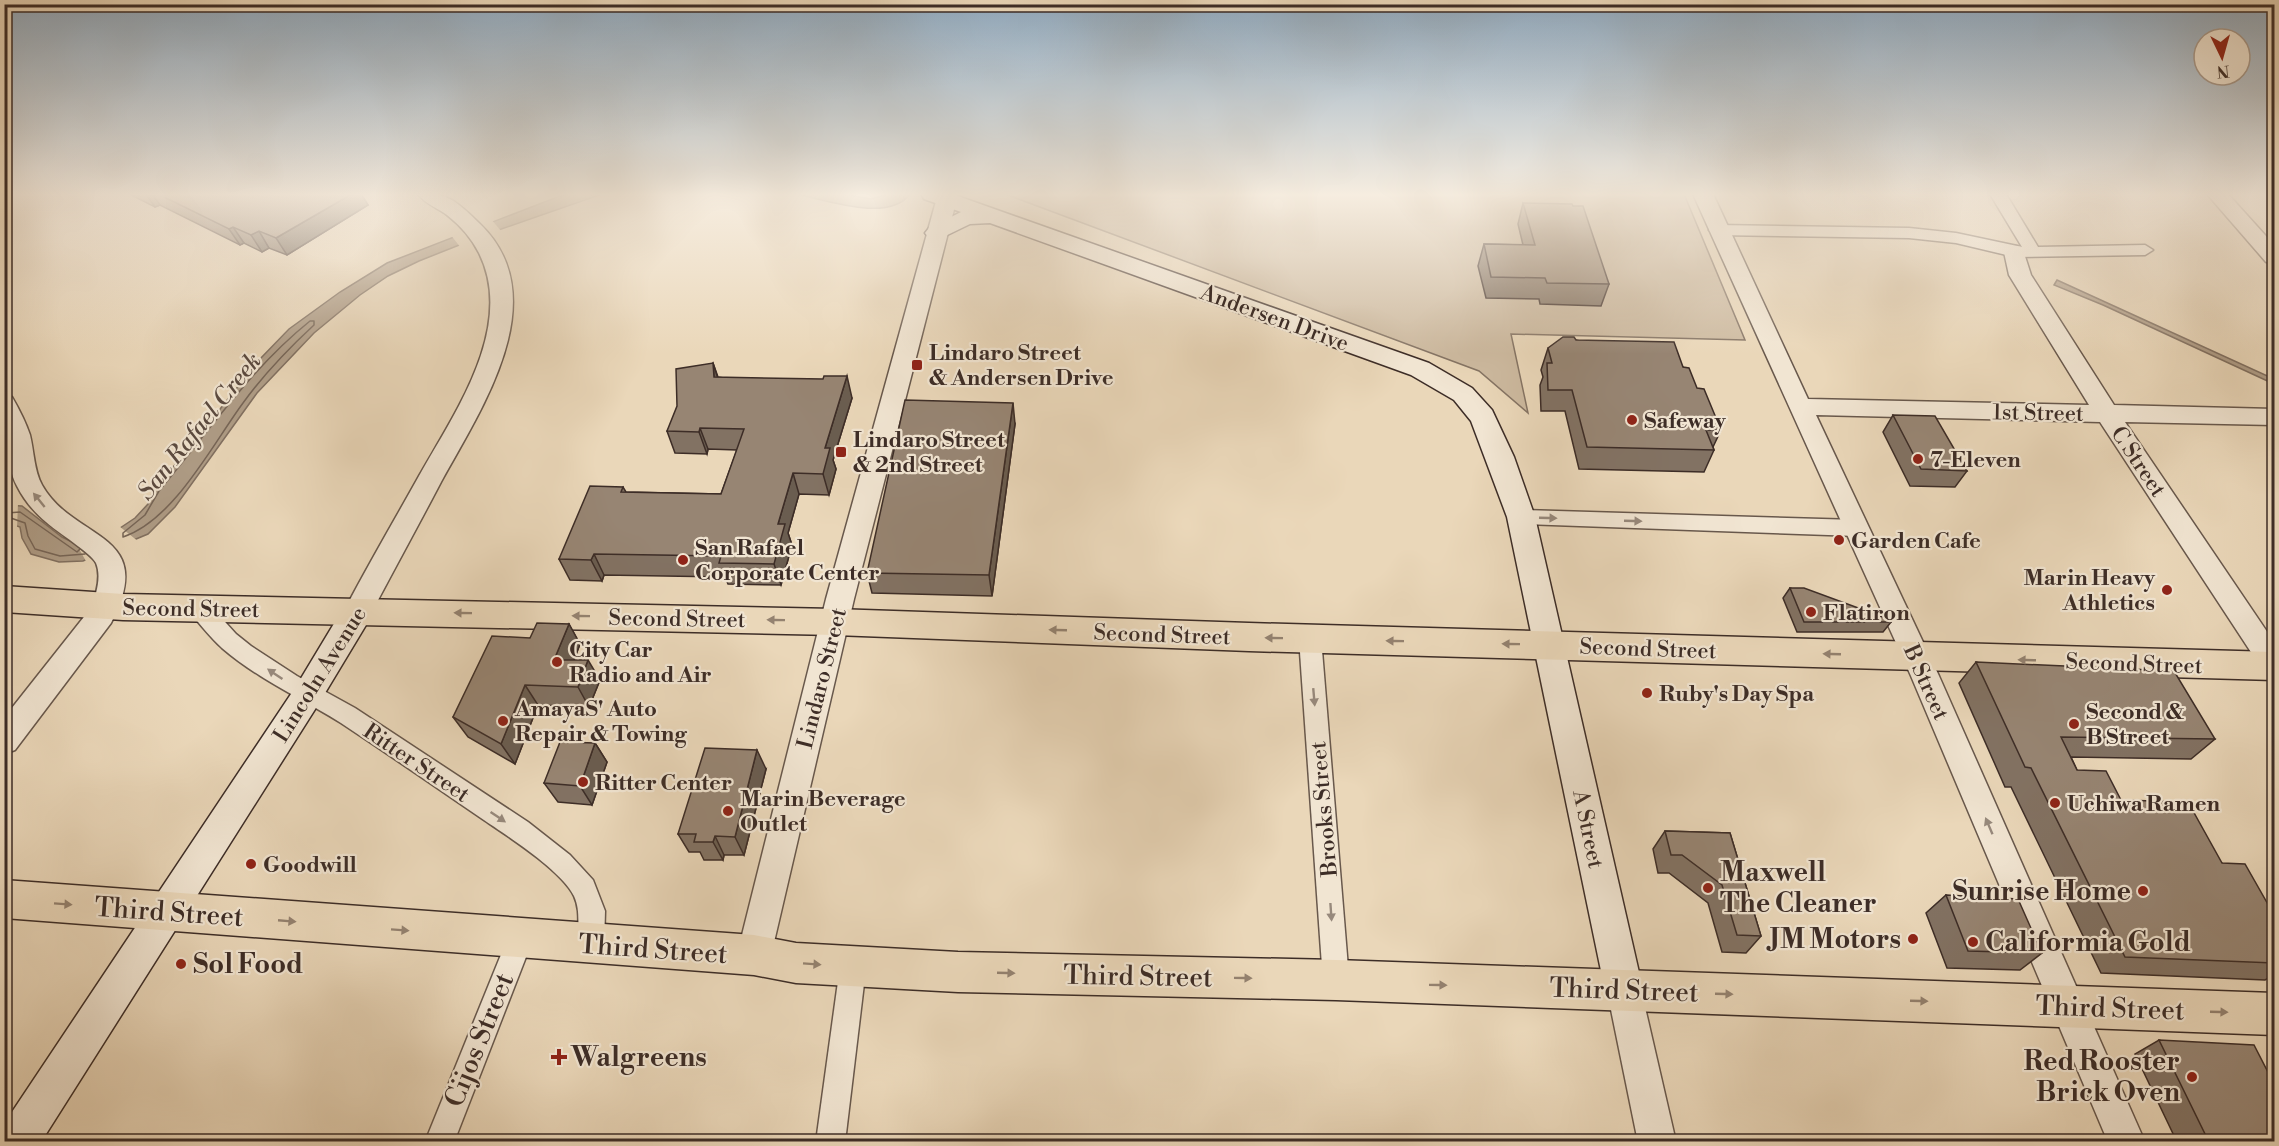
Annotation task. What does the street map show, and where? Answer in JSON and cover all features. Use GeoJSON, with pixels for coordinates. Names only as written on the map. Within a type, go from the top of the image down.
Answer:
{"type":"FeatureCollection","features":[{"type":"Feature","properties":{"kind":"main road","name":"Andersen Drive"},"geometry":{"type":"LineString","coordinates":[[1082,247],[1420,369],[1483,405]]}},
{"type":"Feature","properties":{"kind":"main road","name":"Andersen Drive"},"geometry":{"type":"LineString","coordinates":[[1102,247],[1434,361],[1458,374],[1480,391],[1483,405]]}},
{"type":"Feature","properties":{"kind":"main road","name":"A Street"},"geometry":{"type":"LineString","coordinates":[[1483,405],[1483,417],[1497,448],[1521,517],[1624,990]]}},
{"type":"Feature","properties":{"kind":"main road","name":"Second Street"},"geometry":{"type":"LineString","coordinates":[[4,599],[106,606],[835,622],[1916,657],[2274,665]]}},
{"type":"Feature","properties":{"kind":"main road","name":"Second Street"},"geometry":{"type":"LineString","coordinates":[[4,612],[50,603]]}},
{"type":"Feature","properties":{"kind":"main road","name":"Lincoln Avenue"},"geometry":{"type":"LineString","coordinates":[[16,1142],[308,694],[358,611]]}},
{"type":"Feature","properties":{"kind":"main road","name":"Third Street"},"geometry":{"type":"LineString","coordinates":[[4,899],[591,945],[754,955],[796,963],[853,967],[1113,976],[1336,980],[2274,1014]]}},
{"type":"Feature","properties":{"kind":"street","name":"Lincoln Avenue"},"geometry":{"type":"LineString","coordinates":[[358,611],[475,399],[492,362],[501,326],[503,305],[498,274],[487,247]]}},
{"type":"Feature","properties":{"kind":"street","name":"Lindaro Street"},"geometry":{"type":"LineString","coordinates":[[754,955],[835,622],[933,247]]}},
{"type":"Feature","properties":{"kind":"street","name":"B Street"},"geometry":{"type":"LineString","coordinates":[[1725,247],[1916,657],[2127,1142]]}},
{"type":"Feature","properties":{"kind":"street"},"geometry":{"type":"LineString","coordinates":[[2002,247],[2024,252],[2145,250]]}},
{"type":"Feature","properties":{"kind":"street","name":"C Street"},"geometry":{"type":"LineString","coordinates":[[2022,247],[2024,252],[2019,276],[2107,414],[2274,665]]}},
{"type":"Feature","properties":{"kind":"street"},"geometry":{"type":"LineString","coordinates":[[4,403],[17,434],[26,475],[32,490],[47,509],[104,554],[110,561],[112,575],[106,606],[95,625],[4,741]]}},
{"type":"Feature","properties":{"kind":"street","name":"1st Street"},"geometry":{"type":"LineString","coordinates":[[1801,407],[2274,417]]}},
{"type":"Feature","properties":{"kind":"street"},"geometry":{"type":"LineString","coordinates":[[1521,517],[1857,528]]}},
{"type":"Feature","properties":{"kind":"street","name":"Ritter Street"},"geometry":{"type":"LineString","coordinates":[[199,608],[228,640],[243,652],[357,722],[519,830],[561,863],[584,888],[592,911],[591,945]]}},
{"type":"Feature","properties":{"kind":"street","name":"Brooks Street"},"geometry":{"type":"LineString","coordinates":[[1310,638],[1336,980]]}},
{"type":"Feature","properties":{"kind":"street","name":"Cijos Street"},"geometry":{"type":"LineString","coordinates":[[439,1142],[520,939]]}},
{"type":"Feature","properties":{"kind":"street"},"geometry":{"type":"LineString","coordinates":[[830,1142],[853,967]]}},
{"type":"Feature","properties":{"kind":"street","name":"A Street"},"geometry":{"type":"LineString","coordinates":[[1624,990],[1657,1142]]}},
{"type":"Feature","properties":{"kind":"shaded area"},"geometry":{"type":"Polygon","coordinates":[[[1148,247],[1706,247],[1745,340],[1511,334],[1528,413],[1479,371],[1148,247]]]}},
{"type":"Feature","properties":{"kind":"water"},"geometry":{"type":"Polygon","coordinates":[[[427,247],[453,247],[388,276],[360,295],[314,333],[257,393],[175,507],[148,534],[83,561],[59,562],[31,554],[22,538],[20,527],[5,522],[5,505],[22,506],[62,537],[76,544],[105,538],[135,518],[148,504],[154,488],[182,457],[259,360],[289,329],[340,292],[387,263],[427,247]]]}},
{"type":"Feature","properties":{"kind":"water"},"geometry":{"type":"Polygon","coordinates":[[[2057,280],[2274,379],[2274,384],[2103,305],[2054,285],[2057,280]]]}},
{"type":"Feature","properties":{"kind":"pier"},"geometry":{"type":"Polygon","coordinates":[[[4,502],[18,503],[17,529],[4,525],[4,502]]]}},
{"type":"Feature","properties":{"kind":"pier"},"geometry":{"type":"Polygon","coordinates":[[[119,526],[139,542],[87,563],[74,540],[104,535],[119,526]]]}},
{"type":"Feature","properties":{"kind":"building"},"geometry":{"type":"Polygon","coordinates":[[[1485,247],[1597,247],[1609,284],[1547,283],[1545,278],[1491,277],[1485,247]]]}},
{"type":"Feature","properties":{"kind":"building","name":"Safeway"},"geometry":{"type":"Polygon","coordinates":[[[1563,337],[1574,337],[1576,340],[1674,342],[1683,367],[1689,368],[1697,388],[1704,389],[1721,430],[1706,430],[1714,450],[1587,447],[1572,390],[1548,390],[1547,363],[1552,363],[1548,348],[1563,337]]]}},
{"type":"Feature","properties":{"kind":"building"},"geometry":{"type":"Polygon","coordinates":[[[713,363],[714,377],[823,379],[824,376],[847,376],[825,448],[830,448],[823,474],[793,473],[778,524],[785,524],[774,564],[719,563],[721,556],[594,554],[591,560],[559,559],[590,486],[623,487],[621,492],[721,494],[744,429],[700,428],[699,432],[667,431],[677,406],[676,369],[713,363]]]}},
{"type":"Feature","properties":{"kind":"building"},"geometry":{"type":"Polygon","coordinates":[[[905,400],[1013,403],[989,575],[867,573],[905,400]]]}},
{"type":"Feature","properties":{"kind":"building"},"geometry":{"type":"Polygon","coordinates":[[[1893,415],[1935,416],[1967,471],[1921,469],[1893,415]]]}},
{"type":"Feature","properties":{"kind":"building"},"geometry":{"type":"Polygon","coordinates":[[[1790,588],[1804,588],[1891,620],[1891,622],[1804,622],[1790,588]]]}},
{"type":"Feature","properties":{"kind":"building"},"geometry":{"type":"Polygon","coordinates":[[[537,623],[569,624],[554,660],[588,660],[578,687],[525,685],[501,744],[453,717],[492,636],[530,638],[537,623]]]}},
{"type":"Feature","properties":{"kind":"building"},"geometry":{"type":"Polygon","coordinates":[[[1976,662],[2174,671],[2215,739],[2061,737],[2077,770],[2106,771],[2121,800],[2188,802],[2222,863],[2245,864],[2274,915],[2274,963],[2125,957],[2031,768],[2025,767],[1976,662]]]}},
{"type":"Feature","properties":{"kind":"building"},"geometry":{"type":"Polygon","coordinates":[[[560,742],[595,743],[580,786],[544,783],[560,742]]]}},
{"type":"Feature","properties":{"kind":"building"},"geometry":{"type":"Polygon","coordinates":[[[705,748],[757,750],[735,837],[715,836],[713,842],[694,842],[696,834],[678,834],[705,748]]]}},
{"type":"Feature","properties":{"kind":"building"},"geometry":{"type":"Polygon","coordinates":[[[1665,831],[1730,833],[1761,936],[1737,935],[1722,885],[1682,855],[1671,855],[1665,831]]]}},
{"type":"Feature","properties":{"kind":"building"},"geometry":{"type":"Polygon","coordinates":[[[1946,895],[2018,899],[2042,953],[1968,951],[1946,895]]]}},
{"type":"Feature","properties":{"kind":"building"},"geometry":{"type":"Polygon","coordinates":[[[2159,1040],[2254,1045],[2274,1084],[2274,1086],[2268,1086],[2274,1099],[2274,1142],[2209,1142],[2159,1040]]]}},
{"type":"Feature","properties":{"kind":"railway"},"geometry":{"type":"LineString","coordinates":[[4,479],[6,501],[4,529]]}},
{"type":"Feature","properties":{"kind":"place","name":"Lindaro Street & Andersen Drive"},"geometry":{"type":"Point","coordinates":[917,365]}},
{"type":"Feature","properties":{"kind":"place","name":"Safeway"},"geometry":{"type":"Point","coordinates":[1632,420]}},
{"type":"Feature","properties":{"kind":"place","name":"Lindaro Street & 2nd Street"},"geometry":{"type":"Point","coordinates":[841,452]}},
{"type":"Feature","properties":{"kind":"place","name":"7-Eleven"},"geometry":{"type":"Point","coordinates":[1918,459]}},
{"type":"Feature","properties":{"kind":"place","name":"Garden Cafe"},"geometry":{"type":"Point","coordinates":[1839,540]}},
{"type":"Feature","properties":{"kind":"place","name":"San Rafael Corporate Center"},"geometry":{"type":"Point","coordinates":[683,560]}},
{"type":"Feature","properties":{"kind":"place","name":"Marin Heavy Athletics"},"geometry":{"type":"Point","coordinates":[2167,590]}},
{"type":"Feature","properties":{"kind":"place","name":"Flatiron"},"geometry":{"type":"Point","coordinates":[1811,612]}},
{"type":"Feature","properties":{"kind":"place","name":"City Car Radio and Air"},"geometry":{"type":"Point","coordinates":[557,662]}},
{"type":"Feature","properties":{"kind":"place","name":"Ruby's Day Spa"},"geometry":{"type":"Point","coordinates":[1647,693]}},
{"type":"Feature","properties":{"kind":"place","name":"AmayaS' Auto Repair & Towing"},"geometry":{"type":"Point","coordinates":[503,721]}},
{"type":"Feature","properties":{"kind":"place","name":"Second & B Street"},"geometry":{"type":"Point","coordinates":[2074,724]}},
{"type":"Feature","properties":{"kind":"place","name":"Ritter Center"},"geometry":{"type":"Point","coordinates":[583,782]}},
{"type":"Feature","properties":{"kind":"place","name":"Uchiwa Ramen"},"geometry":{"type":"Point","coordinates":[2055,803]}},
{"type":"Feature","properties":{"kind":"place","name":"Marin Beverage Outlet"},"geometry":{"type":"Point","coordinates":[728,811]}},
{"type":"Feature","properties":{"kind":"place","name":"Goodwill"},"geometry":{"type":"Point","coordinates":[251,864]}},
{"type":"Feature","properties":{"kind":"place","name":"Maxwell The Cleaner"},"geometry":{"type":"Point","coordinates":[1708,888]}},
{"type":"Feature","properties":{"kind":"place","name":"Sunrise Home"},"geometry":{"type":"Point","coordinates":[2143,891]}},
{"type":"Feature","properties":{"kind":"place","name":"JM Motors"},"geometry":{"type":"Point","coordinates":[1913,939]}},
{"type":"Feature","properties":{"kind":"place","name":"Califormia Gold"},"geometry":{"type":"Point","coordinates":[1973,942]}},
{"type":"Feature","properties":{"kind":"place","name":"Sol Food"},"geometry":{"type":"Point","coordinates":[181,964]}},
{"type":"Feature","properties":{"kind":"place","name":"Walgreens"},"geometry":{"type":"Point","coordinates":[559,1057]}},
{"type":"Feature","properties":{"kind":"place","name":"Red Rooster Brick Oven"},"geometry":{"type":"Point","coordinates":[2192,1077]}},
{"type":"Feature","properties":{"kind":"water label","name":"San Rafael Creek"},"geometry":{"type":"Point","coordinates":[199,426]}}]}
